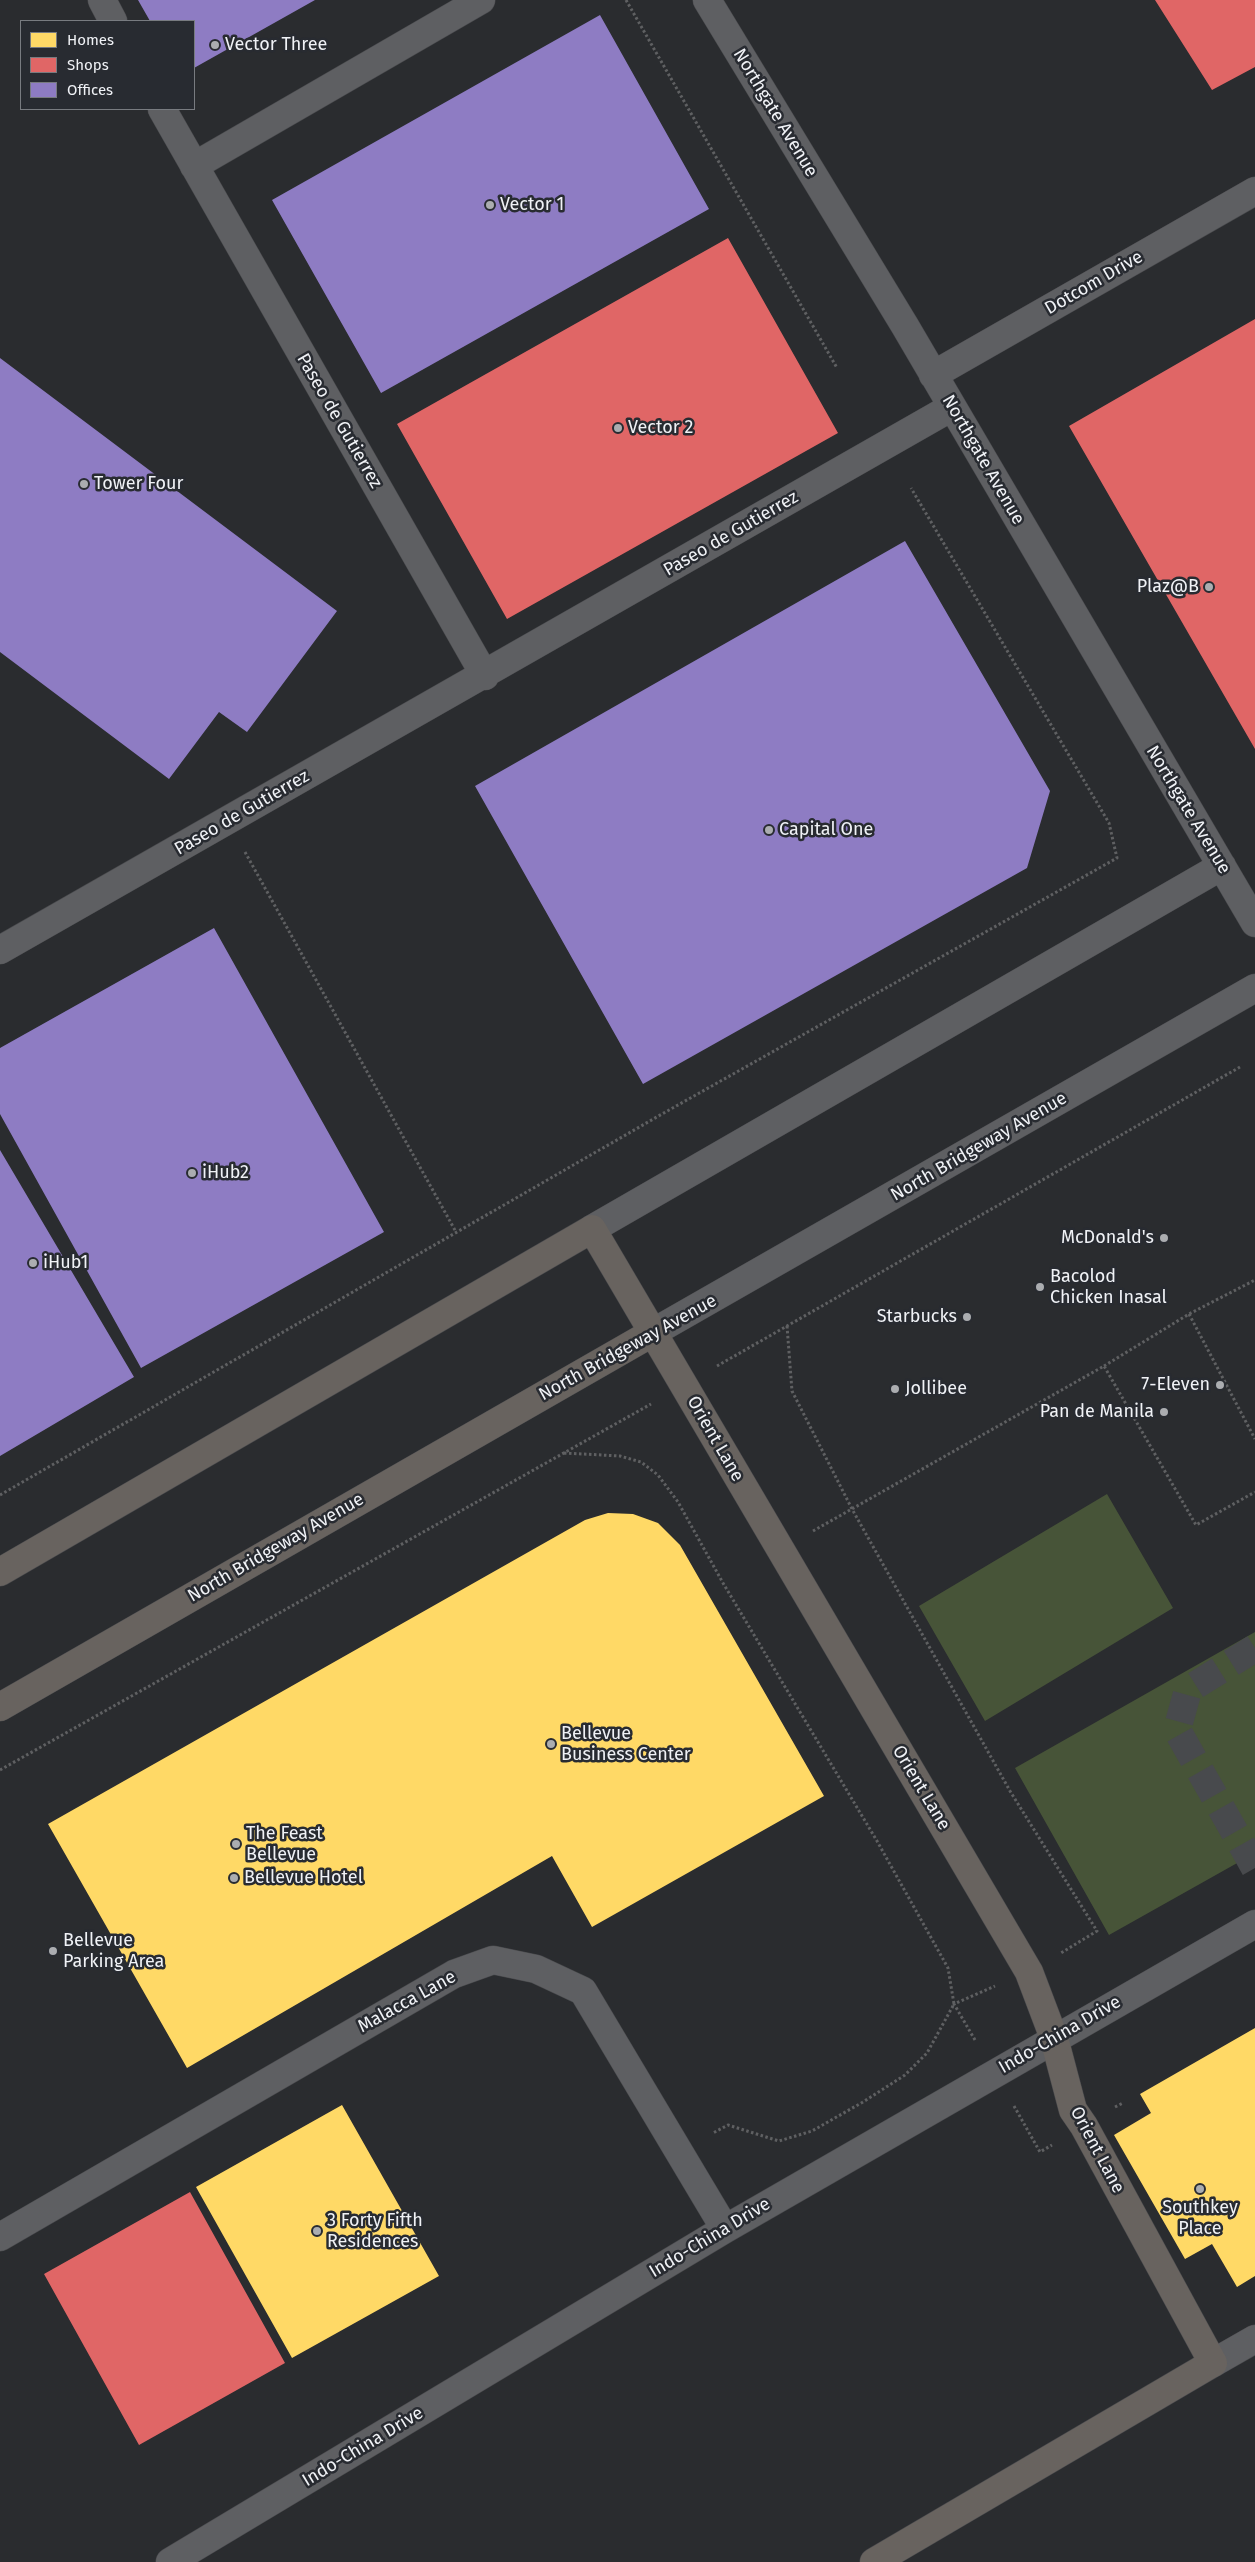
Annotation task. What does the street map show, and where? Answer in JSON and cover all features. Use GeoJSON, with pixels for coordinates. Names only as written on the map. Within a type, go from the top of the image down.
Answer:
{"type":"FeatureCollection","features":[{"type":"Feature","properties":{"kind":"main road","name":"Orient Lane"},"geometry":{"type":"LineString","coordinates":[[592,1229],[1029,1972],[1054,2038],[1072,2110],[1213,2363]]}},
{"type":"Feature","properties":{"kind":"main road"},"geometry":{"type":"LineString","coordinates":[[0,1572],[592,1229]]}},
{"type":"Feature","properties":{"kind":"main road","name":"North Bridgeway Avenue"},"geometry":{"type":"LineString","coordinates":[[0,1706],[652,1333]]}},
{"type":"Feature","properties":{"kind":"main road"},"geometry":{"type":"LineString","coordinates":[[874,2562],[1213,2363]]}},
{"type":"Feature","properties":{"kind":"street"},"geometry":{"type":"LineString","coordinates":[[102,0],[113,20]]}},
{"type":"Feature","properties":{"kind":"street"},"geometry":{"type":"LineString","coordinates":[[194,166],[481,0]]}},
{"type":"Feature","properties":{"kind":"street","name":"Northgate Avenue"},"geometry":{"type":"LineString","coordinates":[[707,0],[952,407],[1255,923]]}},
{"type":"Feature","properties":{"kind":"street","name":"Paseo de Gutierrez"},"geometry":{"type":"LineString","coordinates":[[163,110],[485,676]]}},
{"type":"Feature","properties":{"kind":"street","name":"Dotcom Drive"},"geometry":{"type":"LineString","coordinates":[[933,375],[1255,191]]}},
{"type":"Feature","properties":{"kind":"street","name":"Paseo de Gutierrez"},"geometry":{"type":"LineString","coordinates":[[0,950],[485,676],[952,407]]}},
{"type":"Feature","properties":{"kind":"street"},"geometry":{"type":"LineString","coordinates":[[592,1229],[1222,866]]}},
{"type":"Feature","properties":{"kind":"street","name":"North Bridgeway Avenue"},"geometry":{"type":"LineString","coordinates":[[652,1333],[1255,988]]}},
{"type":"Feature","properties":{"kind":"street","name":"Indo-China Drive"},"geometry":{"type":"LineString","coordinates":[[170,2562],[724,2229],[1255,1924]]}},
{"type":"Feature","properties":{"kind":"street","name":"Malacca Lane"},"geometry":{"type":"LineString","coordinates":[[0,2237],[454,1974],[493,1960],[536,1969],[583,1991],[724,2229]]}},
{"type":"Feature","properties":{"kind":"street"},"geometry":{"type":"LineString","coordinates":[[1213,2363],[1255,2339]]}},
{"type":"Feature","properties":{"kind":"path"},"geometry":{"type":"LineString","coordinates":[[626,0],[837,368]]}},
{"type":"Feature","properties":{"kind":"path"},"geometry":{"type":"LineString","coordinates":[[0,1495],[456,1232],[1117,858],[1109,823],[911,488]]}},
{"type":"Feature","properties":{"kind":"path"},"geometry":{"type":"LineString","coordinates":[[228,821],[456,1232]]}},
{"type":"Feature","properties":{"kind":"path"},"geometry":{"type":"LineString","coordinates":[[0,1770],[684,1386],[1240,1067]]}},
{"type":"Feature","properties":{"kind":"path"},"geometry":{"type":"LineString","coordinates":[[780,1550],[1104,1366],[1189,1314],[1255,1280]]}},
{"type":"Feature","properties":{"kind":"path"},"geometry":{"type":"LineString","coordinates":[[1189,1314],[1255,1439]]}},
{"type":"Feature","properties":{"kind":"path"},"geometry":{"type":"LineString","coordinates":[[1104,1366],[1196,1525],[1255,1492]]}},
{"type":"Feature","properties":{"kind":"path"},"geometry":{"type":"LineString","coordinates":[[564,1453],[599,1453],[641,1462],[658,1475],[678,1502],[723,1583],[877,1841],[948,1968],[954,2004],[927,2053],[905,2075],[812,2131],[779,2141],[728,2125],[679,2152]]}},
{"type":"Feature","properties":{"kind":"green space"},"geometry":{"type":"Polygon","coordinates":[[[1107,1494],[1173,1608],[985,1721],[919,1606],[1107,1494]]]}},
{"type":"Feature","properties":{"kind":"green space"},"geometry":{"type":"Polygon","coordinates":[[[1255,1632],[1255,1853],[1109,1935],[1015,1768],[1255,1632]]]}},
{"type":"Feature","properties":{"kind":"building: Homes","name":"Bellevue Business Center"},"geometry":{"type":"Polygon","coordinates":[[[608,1513],[633,1514],[658,1523],[680,1545],[824,1796],[592,1927],[552,1856],[187,2068],[48,1824],[585,1520],[608,1513]]]}},
{"type":"Feature","properties":{"kind":"building: Homes","name":"Southkey Place"},"geometry":{"type":"Polygon","coordinates":[[[1255,2028],[1255,2276],[1237,2287],[1212,2244],[1185,2259],[1114,2135],[1151,2113],[1140,2094],[1255,2028]]]}},
{"type":"Feature","properties":{"kind":"building: Homes","name":"3 Forty Fifth Residences"},"geometry":{"type":"Polygon","coordinates":[[[342,2105],[439,2276],[292,2358],[196,2187],[342,2105]]]}},
{"type":"Feature","properties":{"kind":"building: Shops"},"geometry":{"type":"Polygon","coordinates":[[[1155,0],[1255,0],[1255,67],[1212,90],[1155,0]]]}},
{"type":"Feature","properties":{"kind":"building: Shops","name":"Vector 2"},"geometry":{"type":"Polygon","coordinates":[[[728,238],[838,433],[507,619],[397,424],[728,238]]]}},
{"type":"Feature","properties":{"kind":"building: Shops","name":"Plaz@B"},"geometry":{"type":"Polygon","coordinates":[[[1255,319],[1255,749],[1069,426],[1255,319]]]}},
{"type":"Feature","properties":{"kind":"building: Shops"},"geometry":{"type":"Polygon","coordinates":[[[190,2192],[285,2363],[139,2445],[44,2274],[190,2192]]]}},
{"type":"Feature","properties":{"kind":"building: Offices","name":"Vector Three"},"geometry":{"type":"Polygon","coordinates":[[[138,0],[315,0],[195,67],[195,20],[149,20],[138,0]]]}},
{"type":"Feature","properties":{"kind":"building: Offices","name":"Vector 1"},"geometry":{"type":"Polygon","coordinates":[[[600,15],[709,209],[381,393],[272,200],[600,15]]]}},
{"type":"Feature","properties":{"kind":"building: Offices","name":"Tower Four"},"geometry":{"type":"Polygon","coordinates":[[[0,358],[337,611],[247,732],[219,712],[169,779],[0,652],[0,358]]]}},
{"type":"Feature","properties":{"kind":"building: Offices","name":"Capital One"},"geometry":{"type":"Polygon","coordinates":[[[905,541],[1050,791],[1027,868],[643,1084],[475,786],[905,541]]]}},
{"type":"Feature","properties":{"kind":"building: Offices","name":"iHub2"},"geometry":{"type":"Polygon","coordinates":[[[214,928],[384,1232],[141,1368],[0,1114],[0,1048],[214,928]]]}},
{"type":"Feature","properties":{"kind":"building: Offices","name":"iHub1"},"geometry":{"type":"Polygon","coordinates":[[[0,1150],[134,1377],[0,1456],[0,1150]]]}},
{"type":"Feature","properties":{"kind":"tunnel"},"geometry":{"type":"LineString","coordinates":[[1255,1648],[1188,1690],[1177,1730],[1255,1868]]}},
{"type":"Feature","properties":{"kind":"place","name":"Vector Three"},"geometry":{"type":"Point","coordinates":[215,45]}},
{"type":"Feature","properties":{"kind":"place","name":"Vector 1"},"geometry":{"type":"Point","coordinates":[490,205]}},
{"type":"Feature","properties":{"kind":"place","name":"Vector 2"},"geometry":{"type":"Point","coordinates":[618,428]}},
{"type":"Feature","properties":{"kind":"place","name":"Tower Four"},"geometry":{"type":"Point","coordinates":[84,484]}},
{"type":"Feature","properties":{"kind":"place","name":"Plaz@B"},"geometry":{"type":"Point","coordinates":[1209,587]}},
{"type":"Feature","properties":{"kind":"place","name":"Capital One"},"geometry":{"type":"Point","coordinates":[769,830]}},
{"type":"Feature","properties":{"kind":"place","name":"iHub2"},"geometry":{"type":"Point","coordinates":[192,1173]}},
{"type":"Feature","properties":{"kind":"place","name":"McDonald's"},"geometry":{"type":"Point","coordinates":[1164,1238]}},
{"type":"Feature","properties":{"kind":"place","name":"iHub1"},"geometry":{"type":"Point","coordinates":[33,1263]}},
{"type":"Feature","properties":{"kind":"place","name":"Bacolod Chicken Inasal"},"geometry":{"type":"Point","coordinates":[1040,1287]}},
{"type":"Feature","properties":{"kind":"place","name":"Starbucks"},"geometry":{"type":"Point","coordinates":[967,1317]}},
{"type":"Feature","properties":{"kind":"place","name":"7-Eleven"},"geometry":{"type":"Point","coordinates":[1220,1385]}},
{"type":"Feature","properties":{"kind":"place","name":"Jollibee"},"geometry":{"type":"Point","coordinates":[895,1389]}},
{"type":"Feature","properties":{"kind":"place","name":"Pan de Manila"},"geometry":{"type":"Point","coordinates":[1164,1412]}},
{"type":"Feature","properties":{"kind":"place","name":"Bellevue Business Center"},"geometry":{"type":"Point","coordinates":[551,1744]}},
{"type":"Feature","properties":{"kind":"place","name":"The Feast Bellevue"},"geometry":{"type":"Point","coordinates":[236,1844]}},
{"type":"Feature","properties":{"kind":"place","name":"Bellevue Hotel"},"geometry":{"type":"Point","coordinates":[234,1878]}},
{"type":"Feature","properties":{"kind":"place","name":"Bellevue Parking Area"},"geometry":{"type":"Point","coordinates":[53,1951]}},
{"type":"Feature","properties":{"kind":"place","name":"Southkey Place"},"geometry":{"type":"Point","coordinates":[1200,2189]}},
{"type":"Feature","properties":{"kind":"place","name":"3 Forty Fifth Residences"},"geometry":{"type":"Point","coordinates":[317,2231]}}]}
